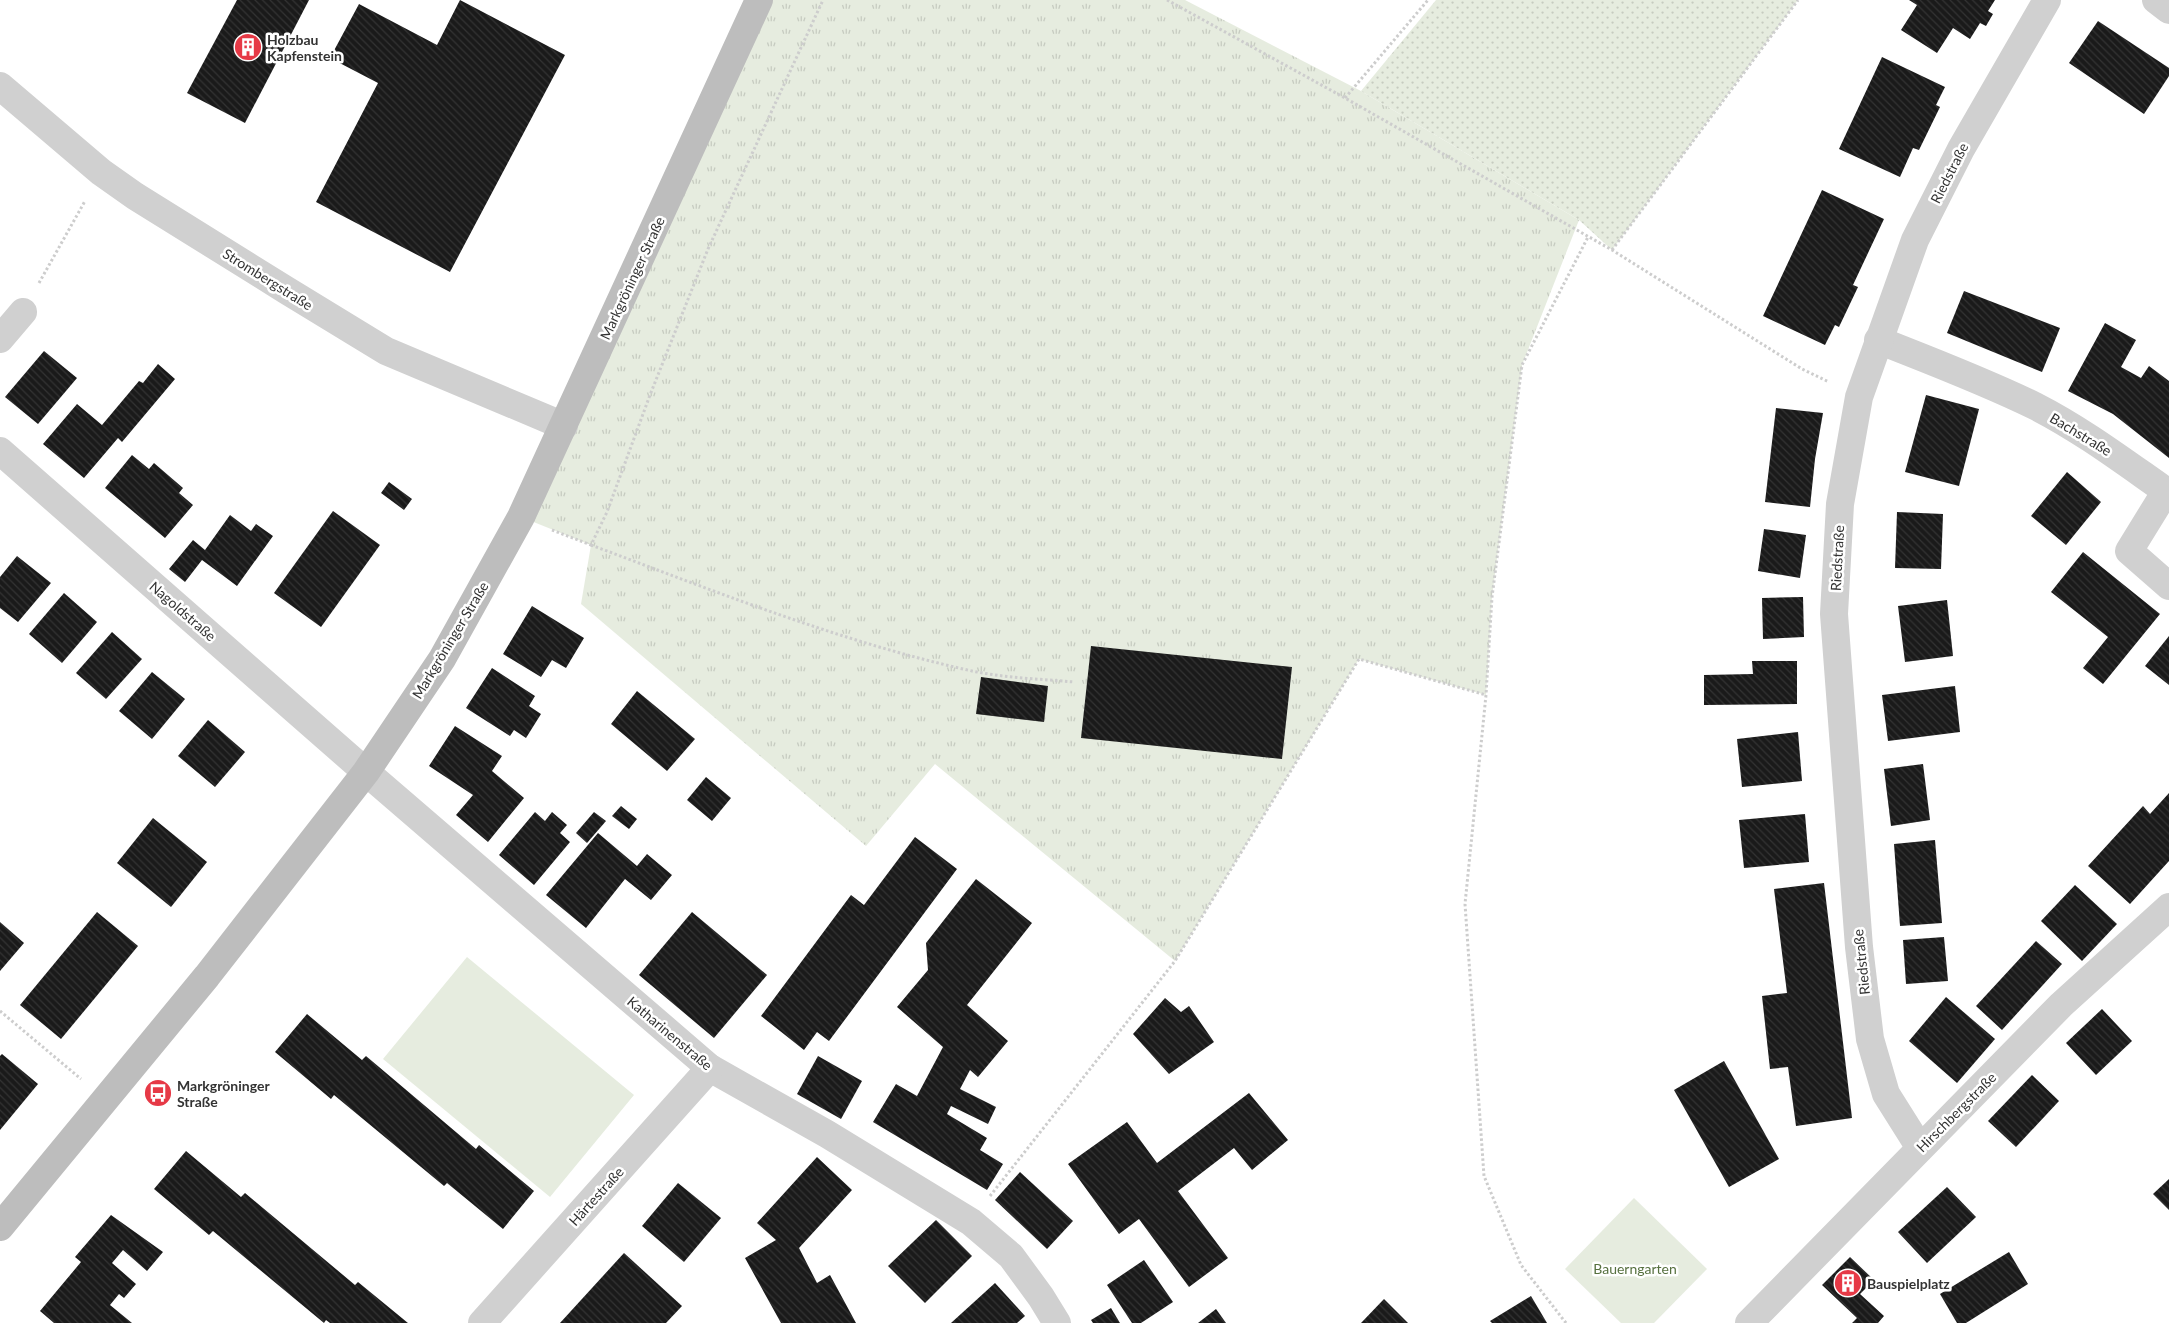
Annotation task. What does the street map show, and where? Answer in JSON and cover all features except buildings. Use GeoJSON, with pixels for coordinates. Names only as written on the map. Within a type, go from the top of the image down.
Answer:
{"type":"FeatureCollection","features":[{"type":"Feature","properties":{"kind":"main road","name":"Markgröninger Straße"},"geometry":{"type":"LineString","coordinates":[[0,1226],[207,976],[366,772],[442,658],[521,518],[759,0]]}},
{"type":"Feature","properties":{"kind":"street","name":"Riedstraße"},"geometry":{"type":"LineString","coordinates":[[1920,1148],[1886,1094],[1870,1039],[1859,947],[1834,614],[1840,504],[1859,396],[1915,240],[1956,157],[2047,0]]}},
{"type":"Feature","properties":{"kind":"street"},"geometry":{"type":"LineString","coordinates":[[2156,0],[2169,10]]}},
{"type":"Feature","properties":{"kind":"street","name":"Strombergstraße"},"geometry":{"type":"LineString","coordinates":[[0,86],[101,172],[143,201],[386,351],[564,426]]}},
{"type":"Feature","properties":{"kind":"street"},"geometry":{"type":"LineString","coordinates":[[0,340],[23,312]]}},
{"type":"Feature","properties":{"kind":"street","name":"Bachstraße"},"geometry":{"type":"LineString","coordinates":[[1878,340],[1971,376],[2037,407],[2101,445],[2166,491],[2129,550],[2169,586]]}},
{"type":"Feature","properties":{"kind":"street","name":"Nagoldstraße"},"geometry":{"type":"LineString","coordinates":[[0,451],[366,772]]}},
{"type":"Feature","properties":{"kind":"street","name":"Katharinenstraße"},"geometry":{"type":"LineString","coordinates":[[366,772],[710,1068],[827,1134],[971,1222],[1011,1256],[1041,1297],[1057,1323]]}},
{"type":"Feature","properties":{"kind":"street","name":"Hirschbergstraße"},"geometry":{"type":"LineString","coordinates":[[1749,1323],[2062,1006],[2169,908]]}},
{"type":"Feature","properties":{"kind":"street","name":"Härtestraße"},"geometry":{"type":"LineString","coordinates":[[482,1323],[710,1068]]}},
{"type":"Feature","properties":{"kind":"path"},"geometry":{"type":"LineString","coordinates":[[591,545],[607,512],[650,395],[708,249],[823,0]]}},
{"type":"Feature","properties":{"kind":"path"},"geometry":{"type":"LineString","coordinates":[[1167,0],[1345,98],[1612,250],[1802,369],[1859,396]]}},
{"type":"Feature","properties":{"kind":"path"},"geometry":{"type":"LineString","coordinates":[[1345,98],[1428,0]]}},
{"type":"Feature","properties":{"kind":"path"},"geometry":{"type":"LineString","coordinates":[[1612,250],[1798,0]]}},
{"type":"Feature","properties":{"kind":"path"},"geometry":{"type":"LineString","coordinates":[[23,312],[101,172]]}},
{"type":"Feature","properties":{"kind":"path"},"geometry":{"type":"LineString","coordinates":[[1566,1323],[1521,1265],[1484,1176],[1465,904],[1486,696],[1492,597],[1522,365],[1588,237]]}},
{"type":"Feature","properties":{"kind":"path"},"geometry":{"type":"LineString","coordinates":[[521,518],[755,607],[875,646],[974,671],[1074,682]]}},
{"type":"Feature","properties":{"kind":"path"},"geometry":{"type":"LineString","coordinates":[[971,1222],[1175,961],[1359,659],[1486,696]]}},
{"type":"Feature","properties":{"kind":"path"},"geometry":{"type":"LineString","coordinates":[[0,1011],[105,1098]]}},
{"type":"Feature","properties":{"kind":"green space"},"geometry":{"type":"Polygon","coordinates":[[[759,0],[1185,0],[1361,91],[1579,220],[1522,365],[1492,597],[1486,695],[1359,659],[1175,961],[935,764],[866,846],[581,604],[591,545],[521,517],[759,0]]]}},
{"type":"Feature","properties":{"kind":"green space"},"geometry":{"type":"Polygon","coordinates":[[[1436,0],[1798,0],[1612,250],[1579,220],[1361,91],[1436,0]]]}},
{"type":"Feature","properties":{"kind":"green space"},"geometry":{"type":"Polygon","coordinates":[[[467,957],[634,1095],[550,1197],[383,1059],[467,957]]]}},
{"type":"Feature","properties":{"kind":"green space","name":"Bauerngarten"},"geometry":{"type":"Polygon","coordinates":[[[1634,1198],[1707,1269],[1654,1323],[1621,1323],[1565,1269],[1634,1198]]]}},
{"type":"Feature","properties":{"kind":"place","name":"Holzbau Kapfenstein"},"geometry":{"type":"Point","coordinates":[248,47]}},
{"type":"Feature","properties":{"kind":"place","name":"Markgröninger Straße"},"geometry":{"type":"Point","coordinates":[158,1093]}},
{"type":"Feature","properties":{"kind":"place","name":"Bauspielplatz"},"geometry":{"type":"Point","coordinates":[1848,1283]}}]}
